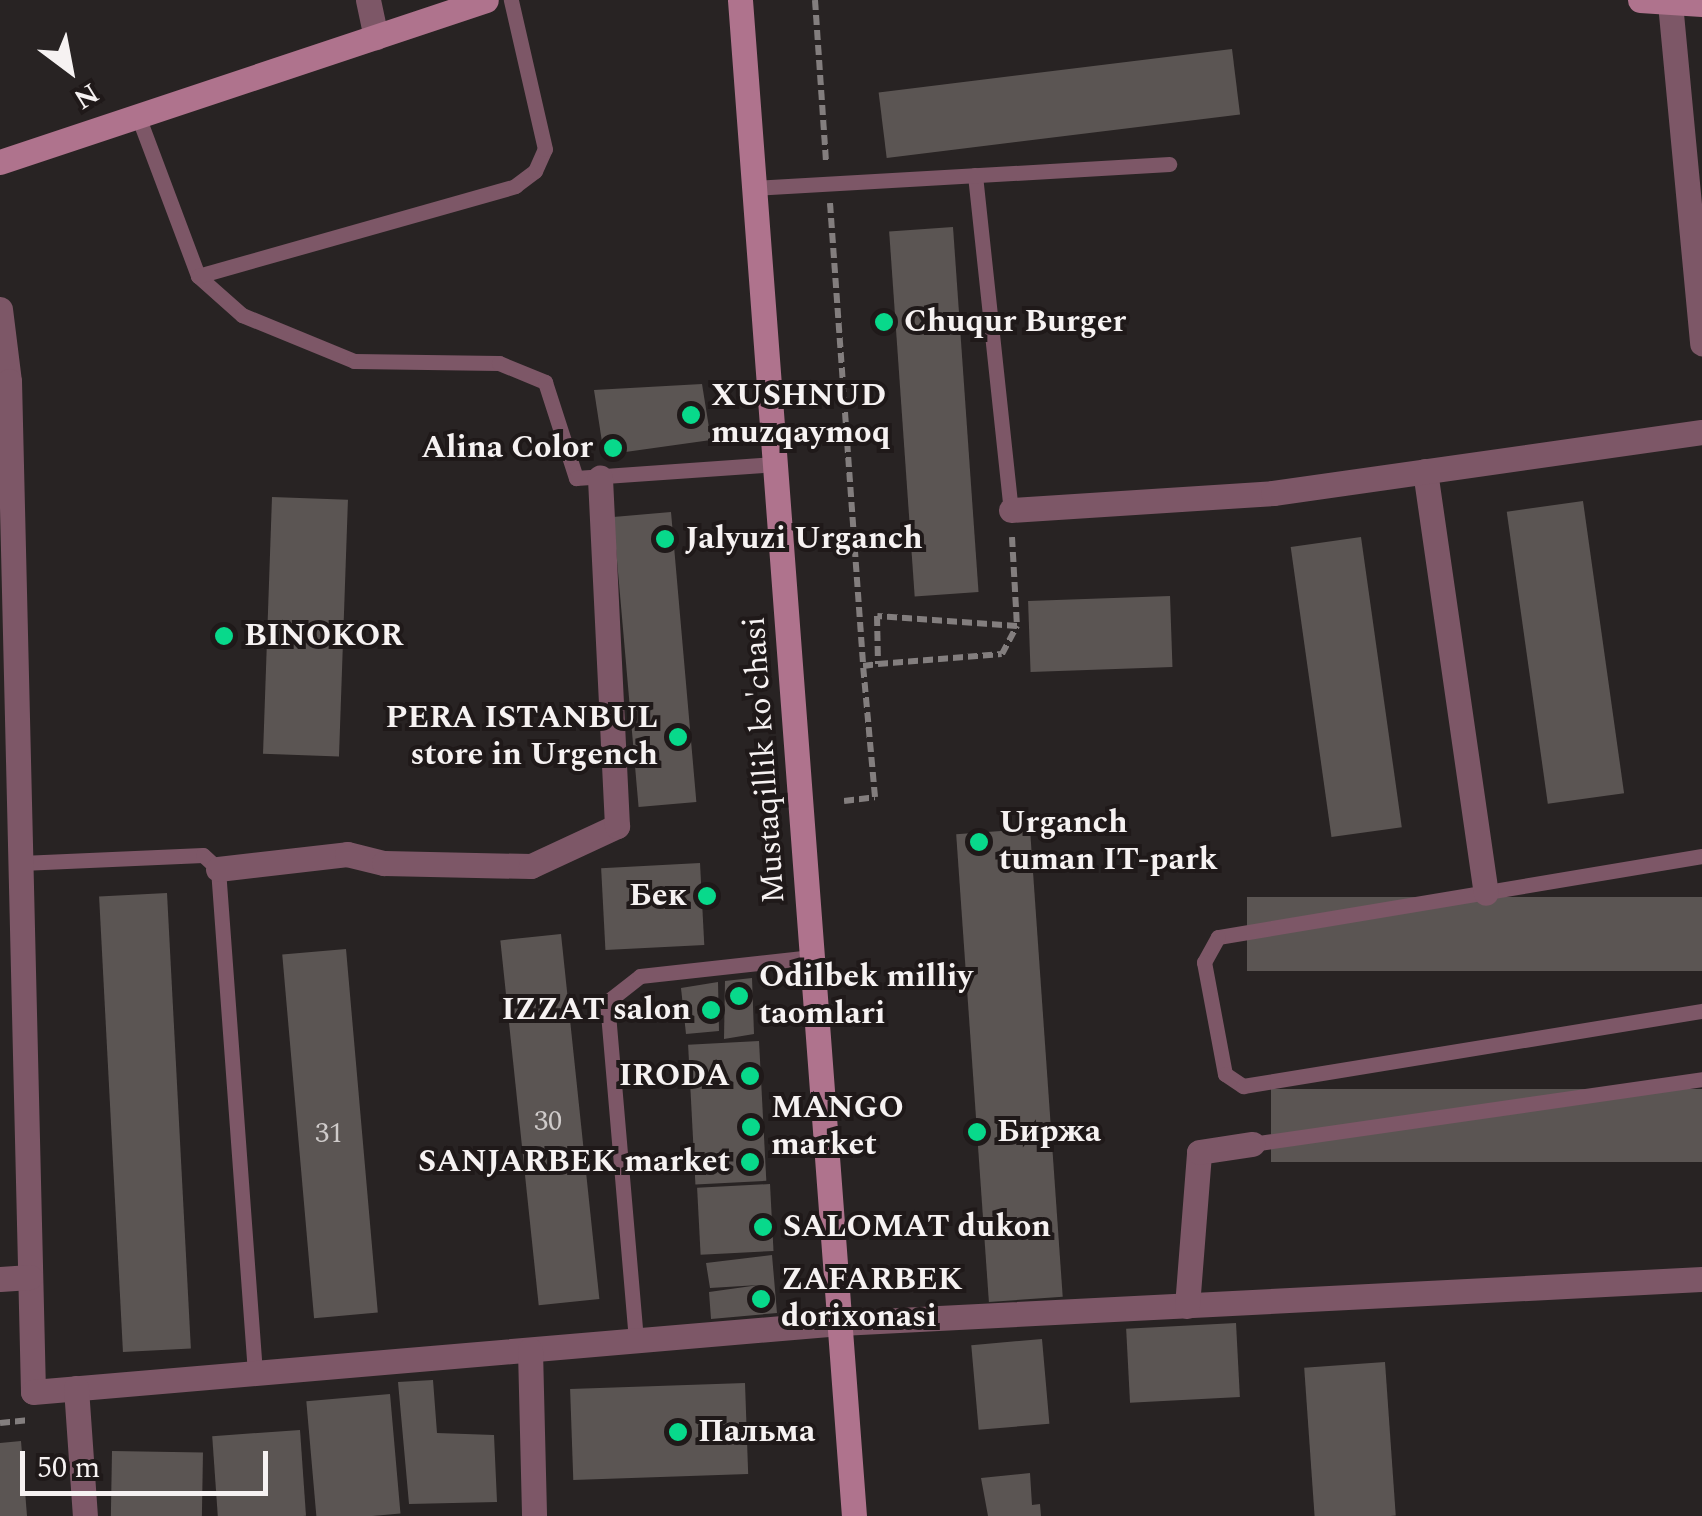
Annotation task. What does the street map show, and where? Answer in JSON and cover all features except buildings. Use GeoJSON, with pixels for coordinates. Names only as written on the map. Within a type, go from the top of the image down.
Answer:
{"type":"FeatureCollection","features":[{"type":"Feature","properties":{"kind":"main road"},"geometry":{"type":"LineString","coordinates":[[0,162],[486,0]]}},
{"type":"Feature","properties":{"kind":"main road","name":"Mustaqillik ko'chasi"},"geometry":{"type":"LineString","coordinates":[[740,0],[854,1516]]}},
{"type":"Feature","properties":{"kind":"main road"},"geometry":{"type":"LineString","coordinates":[[1640,0],[1702,4]]}},
{"type":"Feature","properties":{"kind":"street"},"geometry":{"type":"LineString","coordinates":[[368,0],[376,37]]}},
{"type":"Feature","properties":{"kind":"street"},"geometry":{"type":"LineString","coordinates":[[1670,3],[1702,344]]}},
{"type":"Feature","properties":{"kind":"street"},"geometry":{"type":"LineString","coordinates":[[0,308],[9,382],[33,1392],[840,1324],[1702,1278]]}},
{"type":"Feature","properties":{"kind":"street"},"geometry":{"type":"LineString","coordinates":[[1011,510],[1273,493],[1702,432]]}},
{"type":"Feature","properties":{"kind":"street"},"geometry":{"type":"LineString","coordinates":[[1425,472],[1486,892]]}},
{"type":"Feature","properties":{"kind":"street"},"geometry":{"type":"LineString","coordinates":[[218,869],[347,854],[384,862],[531,866],[617,826],[600,477]]}},
{"type":"Feature","properties":{"kind":"street"},"geometry":{"type":"LineString","coordinates":[[1187,1306],[1199,1152],[1252,1144]]}},
{"type":"Feature","properties":{"kind":"street"},"geometry":{"type":"LineString","coordinates":[[0,1279],[30,1277]]}},
{"type":"Feature","properties":{"kind":"street"},"geometry":{"type":"LineString","coordinates":[[530,1350],[534,1516]]}},
{"type":"Feature","properties":{"kind":"street"},"geometry":{"type":"LineString","coordinates":[[76,1388],[85,1516]]}},
{"type":"Feature","properties":{"kind":"lane"},"geometry":{"type":"LineString","coordinates":[[198,276],[515,186],[535,170],[546,149],[511,0]]}},
{"type":"Feature","properties":{"kind":"lane"},"geometry":{"type":"LineString","coordinates":[[138,116],[198,276],[242,315],[354,361],[500,363],[545,382],[576,478],[775,464]]}},
{"type":"Feature","properties":{"kind":"lane"},"geometry":{"type":"LineString","coordinates":[[754,188],[1169,164]]}},
{"type":"Feature","properties":{"kind":"lane"},"geometry":{"type":"LineString","coordinates":[[975,175],[1011,510]]}},
{"type":"Feature","properties":{"kind":"lane"},"geometry":{"type":"LineString","coordinates":[[20,863],[203,855],[218,869],[255,1372]]}},
{"type":"Feature","properties":{"kind":"lane"},"geometry":{"type":"LineString","coordinates":[[1702,856],[1218,937],[1204,962],[1225,1074],[1243,1086],[1702,1010]]}},
{"type":"Feature","properties":{"kind":"lane"},"geometry":{"type":"LineString","coordinates":[[636,1340],[607,1002],[640,976],[812,957]]}},
{"type":"Feature","properties":{"kind":"lane"},"geometry":{"type":"LineString","coordinates":[[1252,1144],[1702,1079]]}},
{"type":"Feature","properties":{"kind":"path"},"geometry":{"type":"LineString","coordinates":[[815,0],[875,797],[844,801]]}},
{"type":"Feature","properties":{"kind":"path"},"geometry":{"type":"LineString","coordinates":[[863,666],[1002,654],[1017,626],[1011,510]]}},
{"type":"Feature","properties":{"kind":"path"},"geometry":{"type":"LineString","coordinates":[[878,664],[877,616],[1017,626]]}},
{"type":"Feature","properties":{"kind":"place","name":"Chuqur Burger"},"geometry":{"type":"Point","coordinates":[884,322]}},
{"type":"Feature","properties":{"kind":"place","name":"XUSHNUD muzqaymoq"},"geometry":{"type":"Point","coordinates":[691,415]}},
{"type":"Feature","properties":{"kind":"place","name":"Alina Color"},"geometry":{"type":"Point","coordinates":[613,448]}},
{"type":"Feature","properties":{"kind":"place","name":"Jalyuzi Urganch"},"geometry":{"type":"Point","coordinates":[665,539]}},
{"type":"Feature","properties":{"kind":"place","name":"BINOKOR"},"geometry":{"type":"Point","coordinates":[224,636]}},
{"type":"Feature","properties":{"kind":"place","name":"PERA ISTANBUL store in Urgench"},"geometry":{"type":"Point","coordinates":[678,737]}},
{"type":"Feature","properties":{"kind":"place","name":"Urganch tuman IT-park"},"geometry":{"type":"Point","coordinates":[979,842]}},
{"type":"Feature","properties":{"kind":"place","name":"Бек"},"geometry":{"type":"Point","coordinates":[707,896]}},
{"type":"Feature","properties":{"kind":"place","name":"Odilbek milliy taomlari"},"geometry":{"type":"Point","coordinates":[739,996]}},
{"type":"Feature","properties":{"kind":"place","name":"IZZAT salon"},"geometry":{"type":"Point","coordinates":[711,1010]}},
{"type":"Feature","properties":{"kind":"place","name":"IRODA"},"geometry":{"type":"Point","coordinates":[750,1076]}},
{"type":"Feature","properties":{"kind":"place","name":"MANGO market"},"geometry":{"type":"Point","coordinates":[751,1127]}},
{"type":"Feature","properties":{"kind":"place","name":"Биржа"},"geometry":{"type":"Point","coordinates":[977,1132]}},
{"type":"Feature","properties":{"kind":"place","name":"SANJARBEK market"},"geometry":{"type":"Point","coordinates":[750,1162]}},
{"type":"Feature","properties":{"kind":"place","name":"SALOMAT dukon"},"geometry":{"type":"Point","coordinates":[763,1227]}},
{"type":"Feature","properties":{"kind":"place","name":"ZAFARBEK dorixonasi"},"geometry":{"type":"Point","coordinates":[761,1299]}},
{"type":"Feature","properties":{"kind":"place","name":"Пальма"},"geometry":{"type":"Point","coordinates":[678,1432]}}]}
